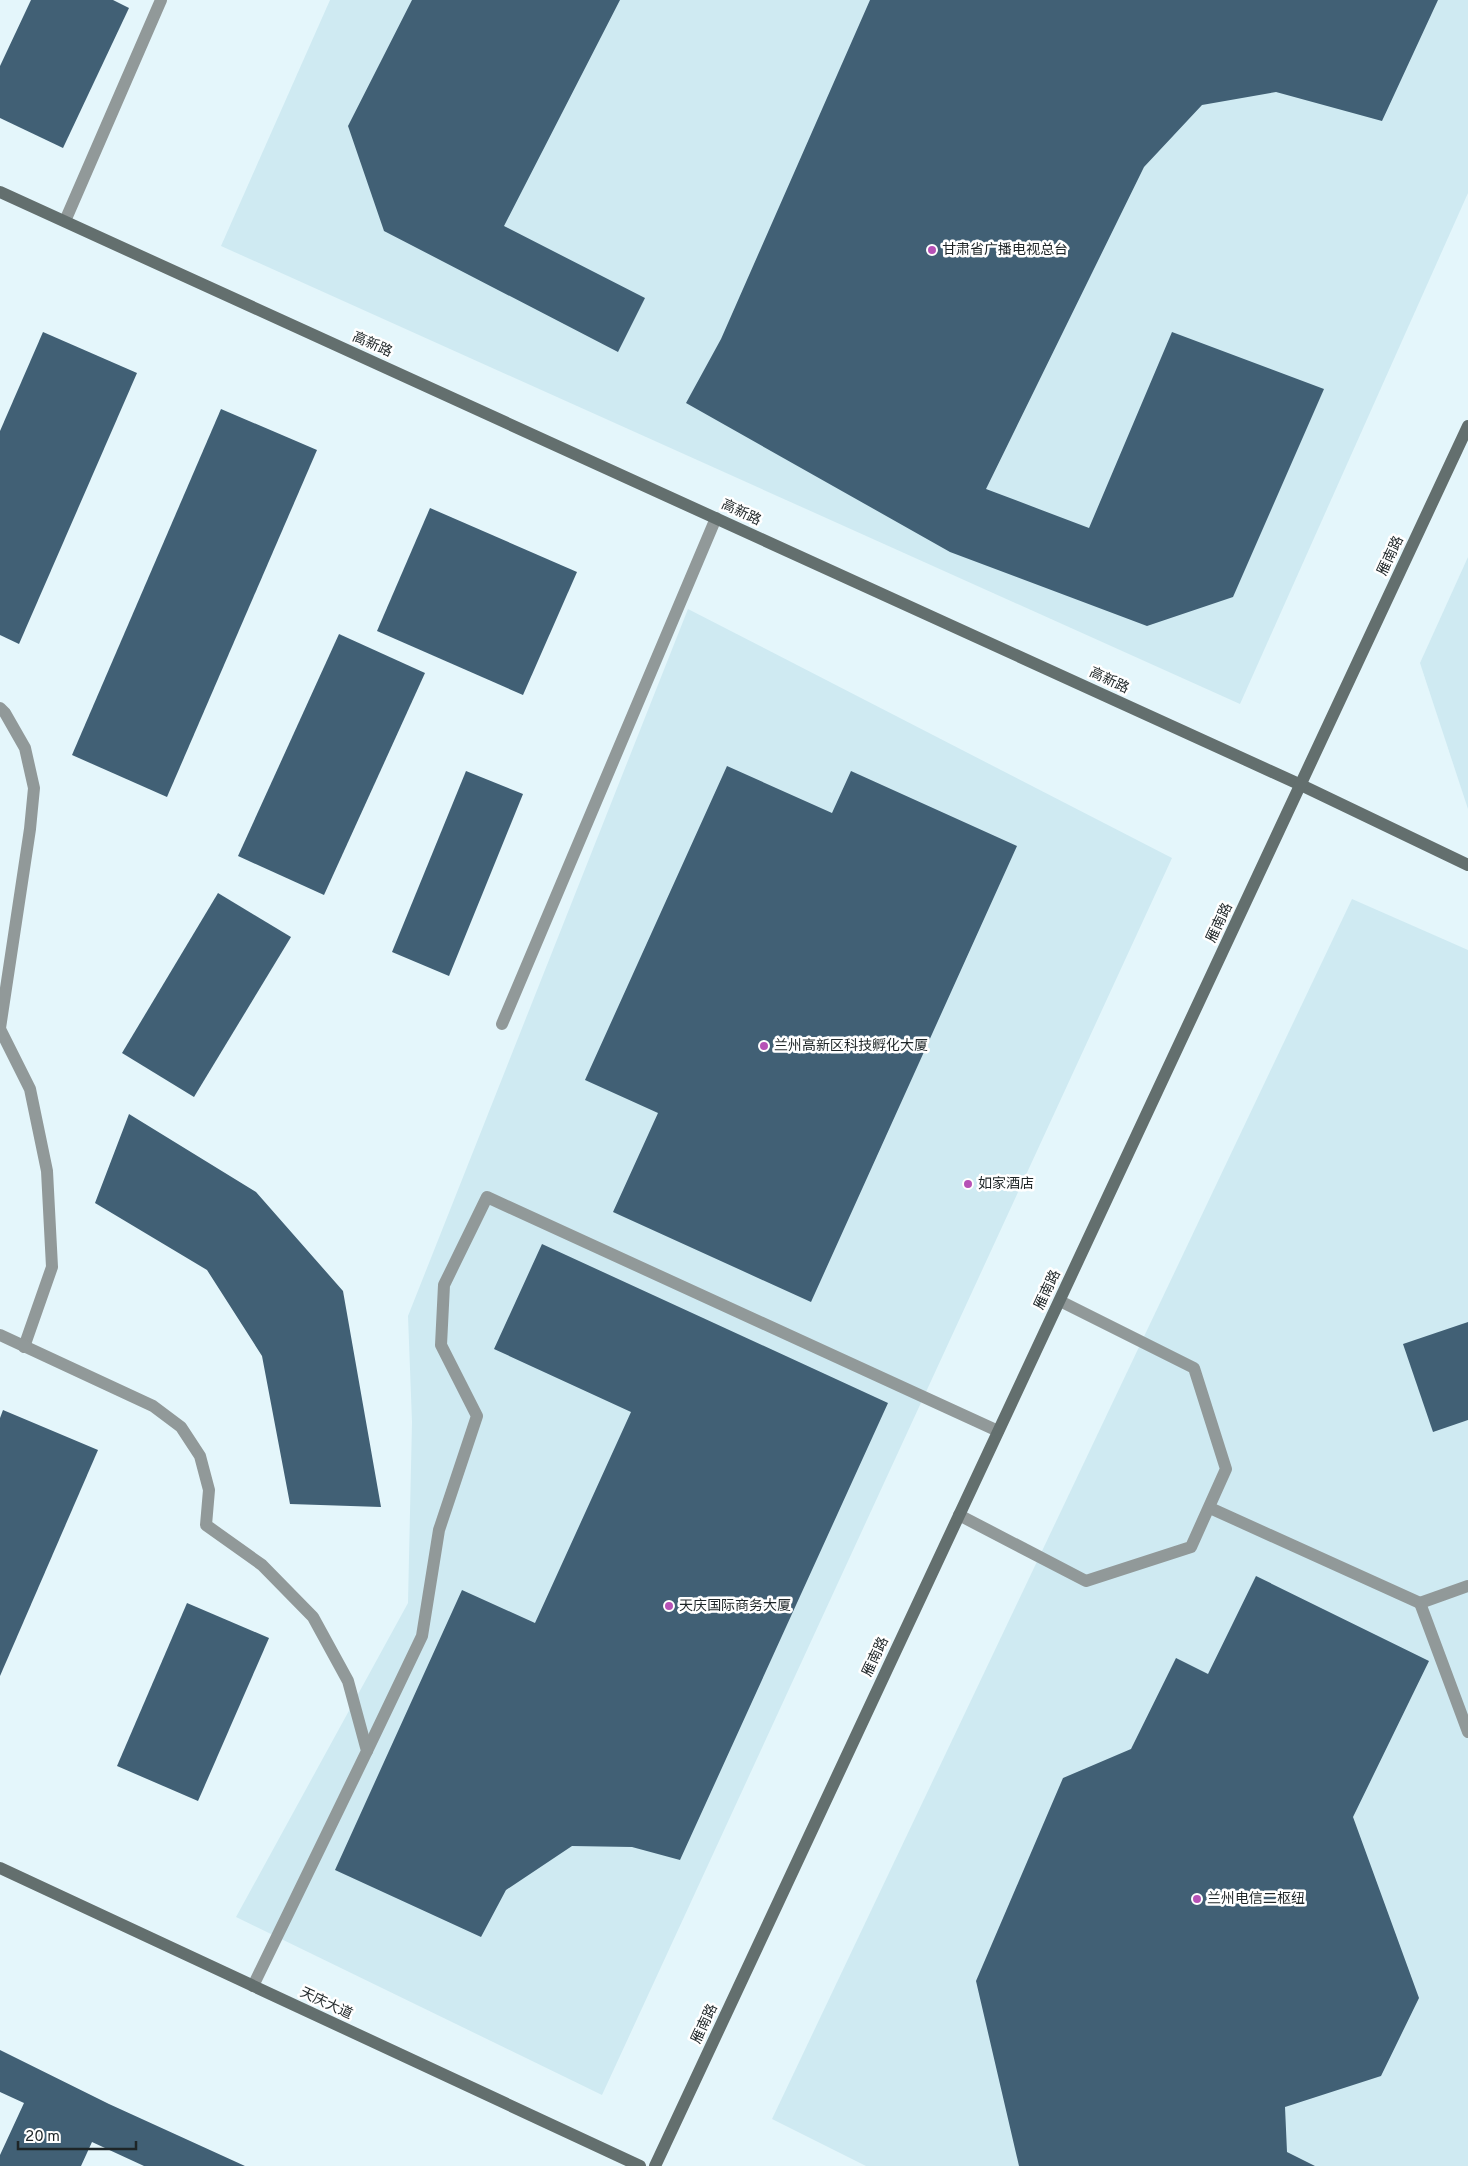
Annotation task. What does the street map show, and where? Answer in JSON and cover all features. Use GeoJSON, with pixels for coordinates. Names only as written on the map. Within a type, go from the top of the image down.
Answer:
{"type":"FeatureCollection","features":[{"type":"Feature","properties":{"kind":"street"},"geometry":{"type":"LineString","coordinates":[[65,221],[161,0]]}},
{"type":"Feature","properties":{"kind":"street","name":"高新路"},"geometry":{"type":"LineString","coordinates":[[0,192],[1301,785],[1468,865]]}},
{"type":"Feature","properties":{"kind":"street","name":"雁南路"},"geometry":{"type":"LineString","coordinates":[[655,2166],[1468,426]]}},
{"type":"Feature","properties":{"kind":"street"},"geometry":{"type":"LineString","coordinates":[[502,1024],[716,518]]}},
{"type":"Feature","properties":{"kind":"street"},"geometry":{"type":"LineString","coordinates":[[0,708],[5,712],[25,748],[34,788],[30,829],[0,1029],[30,1089],[47,1171],[52,1266],[24,1346]]}},
{"type":"Feature","properties":{"kind":"street"},"geometry":{"type":"LineString","coordinates":[[253,1986],[422,1636],[439,1530],[477,1416],[441,1345],[444,1285],[487,1197],[998,1431]]}},
{"type":"Feature","properties":{"kind":"street"},"geometry":{"type":"LineString","coordinates":[[959,1515],[1086,1582],[1191,1547],[1210,1508],[1226,1469],[1194,1368],[1060,1301]]}},
{"type":"Feature","properties":{"kind":"street"},"geometry":{"type":"LineString","coordinates":[[0,1335],[153,1406],[181,1428],[200,1456],[208,1490],[206,1525],[262,1565],[313,1617],[348,1680],[367,1751]]}},
{"type":"Feature","properties":{"kind":"street"},"geometry":{"type":"LineString","coordinates":[[1210,1508],[1420,1603],[1468,1586]]}},
{"type":"Feature","properties":{"kind":"street"},"geometry":{"type":"LineString","coordinates":[[1420,1603],[1468,1732]]}},
{"type":"Feature","properties":{"kind":"street","name":"天庆大道"},"geometry":{"type":"LineString","coordinates":[[0,1868],[640,2166]]}},
{"type":"Feature","properties":{"kind":"shaded area"},"geometry":{"type":"Polygon","coordinates":[[[330,0],[1468,0],[1468,193],[1240,704],[221,246],[330,0]]]}},
{"type":"Feature","properties":{"kind":"shaded area"},"geometry":{"type":"Polygon","coordinates":[[[1468,557],[1468,809],[1420,663],[1468,557]]]}},
{"type":"Feature","properties":{"kind":"shaded area"},"geometry":{"type":"Polygon","coordinates":[[[688,609],[1172,858],[602,2095],[236,1917],[408,1603],[412,1422],[408,1316],[688,609]]]}},
{"type":"Feature","properties":{"kind":"shaded area"},"geometry":{"type":"Polygon","coordinates":[[[1352,899],[1468,950],[1468,2166],[866,2166],[772,2119],[1352,899]]]}},
{"type":"Feature","properties":{"kind":"building"},"geometry":{"type":"Polygon","coordinates":[[[31,0],[113,0],[129,8],[63,148],[0,118],[0,66],[31,0]]]}},
{"type":"Feature","properties":{"kind":"building"},"geometry":{"type":"Polygon","coordinates":[[[412,0],[620,0],[504,226],[645,298],[618,352],[384,231],[348,126],[412,0]]]}},
{"type":"Feature","properties":{"kind":"building","name":"甘肃省广播电视总台"},"geometry":{"type":"Polygon","coordinates":[[[870,0],[1438,0],[1382,121],[1276,92],[1202,105],[1144,167],[986,489],[1089,528],[1172,332],[1324,389],[1233,597],[1147,626],[950,552],[686,403],[721,339],[870,0]]]}},
{"type":"Feature","properties":{"kind":"building"},"geometry":{"type":"Polygon","coordinates":[[[43,332],[137,373],[19,644],[0,635],[0,431],[43,332]]]}},
{"type":"Feature","properties":{"kind":"building"},"geometry":{"type":"Polygon","coordinates":[[[221,409],[317,450],[167,797],[72,755],[221,409]]]}},
{"type":"Feature","properties":{"kind":"building"},"geometry":{"type":"Polygon","coordinates":[[[430,508],[577,572],[523,695],[377,631],[430,508]]]}},
{"type":"Feature","properties":{"kind":"building"},"geometry":{"type":"Polygon","coordinates":[[[339,634],[425,673],[324,895],[238,856],[339,634]]]}},
{"type":"Feature","properties":{"kind":"building","name":"兰州高新区科技孵化大厦"},"geometry":{"type":"Polygon","coordinates":[[[727,766],[832,813],[851,771],[1017,846],[811,1302],[613,1212],[658,1113],[585,1080],[727,766]]]}},
{"type":"Feature","properties":{"kind":"building"},"geometry":{"type":"Polygon","coordinates":[[[466,771],[523,794],[449,976],[392,952],[466,771]]]}},
{"type":"Feature","properties":{"kind":"building"},"geometry":{"type":"Polygon","coordinates":[[[218,893],[291,937],[194,1097],[122,1053],[218,893]]]}},
{"type":"Feature","properties":{"kind":"building"},"geometry":{"type":"Polygon","coordinates":[[[129,1114],[256,1192],[343,1291],[381,1507],[290,1504],[262,1356],[207,1270],[95,1203],[129,1114]]]}},
{"type":"Feature","properties":{"kind":"building","name":"天庆国际商务大厦"},"geometry":{"type":"Polygon","coordinates":[[[542,1244],[888,1403],[680,1860],[632,1847],[572,1846],[506,1890],[481,1937],[335,1870],[462,1590],[535,1623],[631,1412],[494,1349],[542,1244]]]}},
{"type":"Feature","properties":{"kind":"building"},"geometry":{"type":"Polygon","coordinates":[[[1468,1322],[1468,1420],[1433,1432],[1403,1344],[1468,1322]]]}},
{"type":"Feature","properties":{"kind":"building"},"geometry":{"type":"Polygon","coordinates":[[[3,1410],[98,1450],[0,1676],[0,1418],[3,1410]]]}},
{"type":"Feature","properties":{"kind":"building","name":"兰州电信二枢纽"},"geometry":{"type":"Polygon","coordinates":[[[1256,1576],[1429,1661],[1353,1817],[1419,1998],[1381,2076],[1285,2107],[1287,2152],[1315,2166],[1019,2166],[976,1981],[1063,1778],[1131,1749],[1176,1658],[1208,1674],[1256,1576]]]}},
{"type":"Feature","properties":{"kind":"building"},"geometry":{"type":"Polygon","coordinates":[[[187,1603],[269,1638],[198,1801],[117,1766],[187,1603]]]}},
{"type":"Feature","properties":{"kind":"building"},"geometry":{"type":"Polygon","coordinates":[[[0,2050],[109,2104],[245,2166],[144,2166],[92,2142],[81,2166],[0,2166],[0,2155],[24,2103],[0,2092],[0,2050]]]}},
{"type":"Feature","properties":{"kind":"place","name":"甘肃省广播电视总台"},"geometry":{"type":"Point","coordinates":[932,250]}},
{"type":"Feature","properties":{"kind":"place","name":"兰州高新区科技孵化大厦"},"geometry":{"type":"Point","coordinates":[764,1046]}},
{"type":"Feature","properties":{"kind":"place","name":"如家酒店"},"geometry":{"type":"Point","coordinates":[968,1184]}},
{"type":"Feature","properties":{"kind":"place","name":"天庆国际商务大厦"},"geometry":{"type":"Point","coordinates":[669,1606]}},
{"type":"Feature","properties":{"kind":"place","name":"兰州电信二枢纽"},"geometry":{"type":"Point","coordinates":[1197,1899]}}]}
